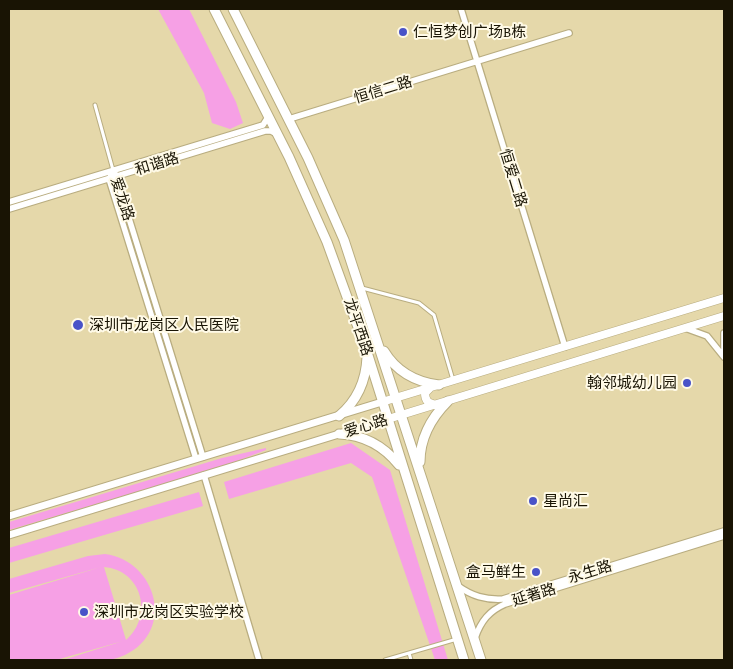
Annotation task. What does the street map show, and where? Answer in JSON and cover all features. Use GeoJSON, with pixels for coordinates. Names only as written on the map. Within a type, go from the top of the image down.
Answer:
{"type":"FeatureCollection","features":[{"type":"Feature","properties":{"kind":"main road","name":"龙平西路"},"geometry":{"type":"LineString","coordinates":[[214,9],[277,134],[327,242],[367,352],[464,660]]}},
{"type":"Feature","properties":{"kind":"main road","name":"龙平西路"},"geometry":{"type":"LineString","coordinates":[[233,9],[289,119],[341,233],[379,342],[480,660]]}},
{"type":"Feature","properties":{"kind":"main road","name":"爱心路"},"geometry":{"type":"LineString","coordinates":[[382,402],[724,298]]}},
{"type":"Feature","properties":{"kind":"main road","name":"爱心路"},"geometry":{"type":"LineString","coordinates":[[388,419],[724,316]]}},
{"type":"Feature","properties":{"kind":"main road"},"geometry":{"type":"LineString","coordinates":[[379,342],[387,356],[403,372],[435,386]]}},
{"type":"Feature","properties":{"kind":"main road"},"geometry":{"type":"LineString","coordinates":[[339,416],[348,408],[359,391],[366,366],[367,352]]}},
{"type":"Feature","properties":{"kind":"main road"},"geometry":{"type":"LineString","coordinates":[[435,386],[425,393],[425,398],[428,403],[436,405]]}},
{"type":"Feature","properties":{"kind":"main road"},"geometry":{"type":"LineString","coordinates":[[420,468],[420,454],[427,431],[438,411],[448,401]]}},
{"type":"Feature","properties":{"kind":"main road"},"geometry":{"type":"LineString","coordinates":[[338,434],[358,436],[374,442],[392,455],[404,473]]}},
{"type":"Feature","properties":{"kind":"street","name":"恒爱二路"},"geometry":{"type":"LineString","coordinates":[[461,9],[565,347]]}},
{"type":"Feature","properties":{"kind":"street","name":"恒信二路"},"geometry":{"type":"LineString","coordinates":[[289,119],[569,33]]}},
{"type":"Feature","properties":{"kind":"street","name":"和谐路"},"geometry":{"type":"LineString","coordinates":[[9,202],[263,125],[268,117]]}},
{"type":"Feature","properties":{"kind":"street","name":"和谐路"},"geometry":{"type":"LineString","coordinates":[[9,209],[265,132],[271,131],[277,134]]}},
{"type":"Feature","properties":{"kind":"street","name":"爱龙路"},"geometry":{"type":"LineString","coordinates":[[114,170],[112,178],[200,458]]}},
{"type":"Feature","properties":{"kind":"street"},"geometry":{"type":"LineString","coordinates":[[685,328],[707,336],[724,357]]}},
{"type":"Feature","properties":{"kind":"street"},"geometry":{"type":"LineString","coordinates":[[724,333],[724,357]]}},
{"type":"Feature","properties":{"kind":"street","name":"爱心路"},"geometry":{"type":"LineString","coordinates":[[9,516],[382,402]]}},
{"type":"Feature","properties":{"kind":"street","name":"爱心路"},"geometry":{"type":"LineString","coordinates":[[9,535],[388,419]]}},
{"type":"Feature","properties":{"kind":"street"},"geometry":{"type":"LineString","coordinates":[[204,475],[259,660]]}},
{"type":"Feature","properties":{"kind":"street","name":"永生路"},"geometry":{"type":"LineString","coordinates":[[457,585],[478,597],[490,600],[503,599],[724,531]]}},
{"type":"Feature","properties":{"kind":"street","name":"延著路"},"geometry":{"type":"LineString","coordinates":[[474,640],[484,618],[493,609],[505,604],[724,536]]}},
{"type":"Feature","properties":{"kind":"lane"},"geometry":{"type":"LineString","coordinates":[[95,105],[114,170]]}},
{"type":"Feature","properties":{"kind":"lane"},"geometry":{"type":"LineString","coordinates":[[361,288],[419,303],[434,315],[454,381]]}},
{"type":"Feature","properties":{"kind":"lane"},"geometry":{"type":"LineString","coordinates":[[385,660],[457,639]]}},
{"type":"Feature","properties":{"kind":"lane"},"geometry":{"type":"LineString","coordinates":[[409,653],[411,660]]}},
{"type":"Feature","properties":{"kind":"shaded area"},"geometry":{"type":"Polygon","coordinates":[[[158,9],[189,9],[236,102],[243,123],[230,129],[212,123],[204,93],[158,9]]]}},
{"type":"Feature","properties":{"kind":"shaded area"},"geometry":{"type":"Polygon","coordinates":[[[351,443],[390,470],[448,660],[435,660],[372,477],[351,463],[229,499],[224,482],[351,443]]]}},
{"type":"Feature","properties":{"kind":"shaded area"},"geometry":{"type":"Polygon","coordinates":[[[266,448],[266,450],[224,466],[9,530],[9,522],[222,458],[266,448]]]}},
{"type":"Feature","properties":{"kind":"shaded area"},"geometry":{"type":"Polygon","coordinates":[[[199,492],[203,506],[9,563],[9,548],[199,492]]]}},
{"type":"Feature","properties":{"kind":"shaded area","name":"深圳市龙岗区实验学校"},"geometry":{"type":"Polygon","coordinates":[[[105,554],[123,559],[137,569],[148,583],[154,598],[155,614],[151,630],[141,644],[125,655],[102,661],[63,660],[123,641],[56,660],[10,660],[9,595],[101,567],[9,593],[9,579],[88,556],[105,554]],[[104,567],[126,640],[135,630],[140,619],[140,596],[135,585],[127,576],[117,570],[104,567]]]}},
{"type":"Feature","properties":{"kind":"place","name":"仁恒梦创广场B栋"},"geometry":{"type":"Point","coordinates":[403,32]}},
{"type":"Feature","properties":{"kind":"place","name":"深圳市龙岗区人民医院"},"geometry":{"type":"Point","coordinates":[78,325]}},
{"type":"Feature","properties":{"kind":"place","name":"翰邻城幼儿园"},"geometry":{"type":"Point","coordinates":[687,383]}},
{"type":"Feature","properties":{"kind":"place","name":"星尚汇"},"geometry":{"type":"Point","coordinates":[533,501]}},
{"type":"Feature","properties":{"kind":"place","name":"盒马鲜生"},"geometry":{"type":"Point","coordinates":[536,572]}},
{"type":"Feature","properties":{"kind":"place","name":"深圳市龙岗区实验学校"},"geometry":{"type":"Point","coordinates":[84,612]}}]}
